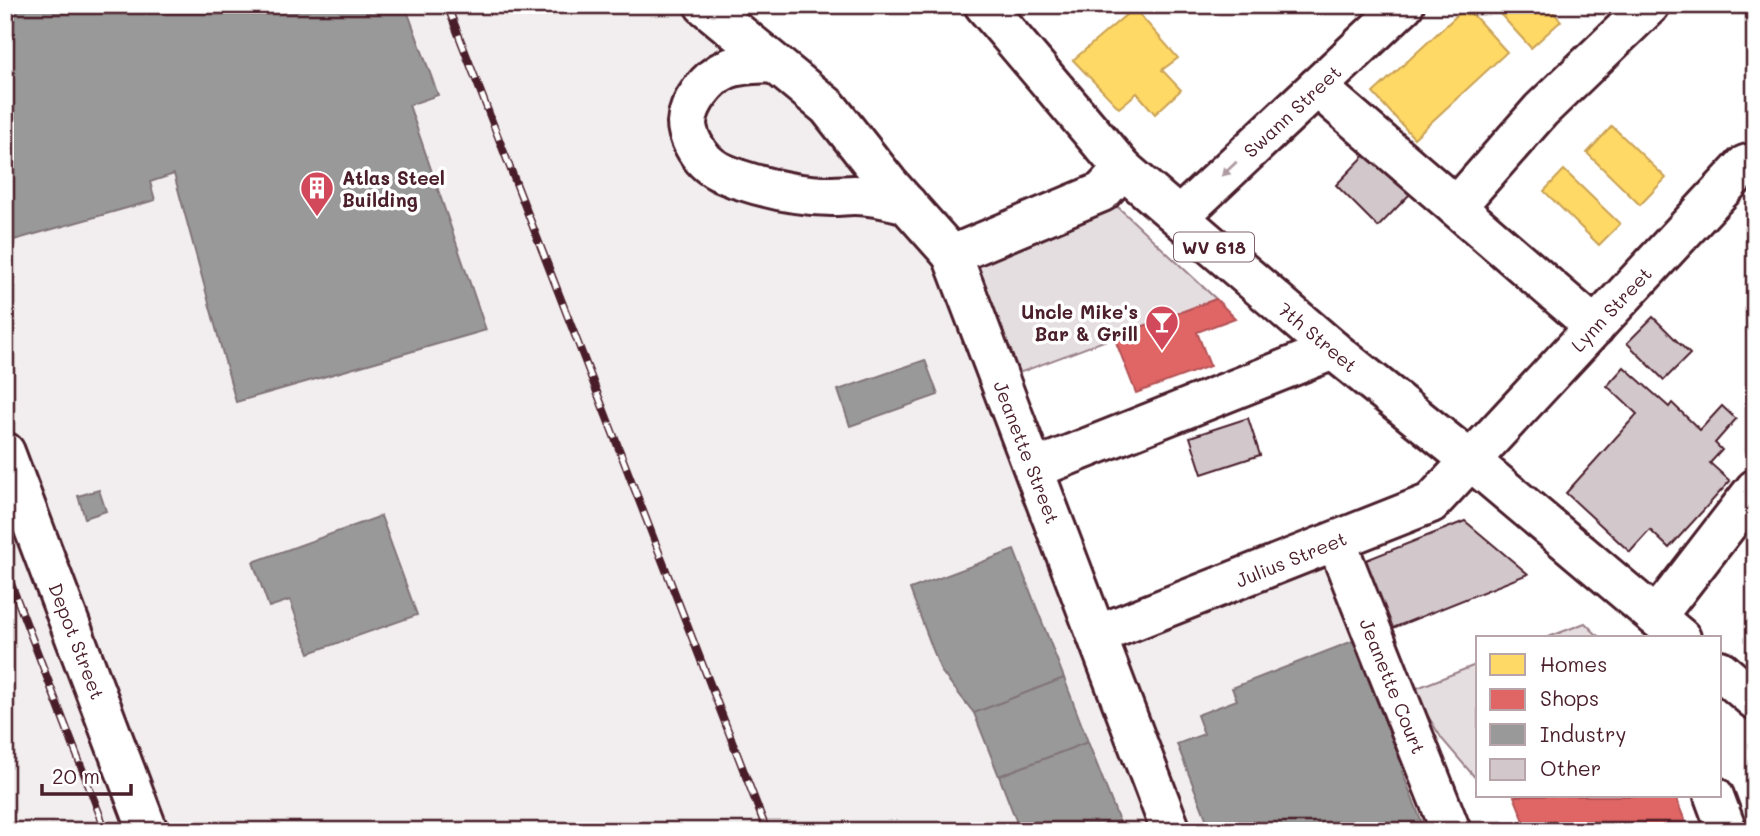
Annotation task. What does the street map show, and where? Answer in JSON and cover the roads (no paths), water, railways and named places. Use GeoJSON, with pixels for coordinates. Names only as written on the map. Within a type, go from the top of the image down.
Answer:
{"type":"FeatureCollection","features":[{"type":"Feature","properties":{"kind":"street"},"geometry":{"type":"LineString","coordinates":[[704,5],[828,107],[888,183],[952,254],[1102,192],[1123,169]]}},
{"type":"Feature","properties":{"kind":"street","name":"7th Street"},"geometry":{"type":"LineString","coordinates":[[984,5],[1123,169],[1333,350],[1471,461],[1669,628]]}},
{"type":"Feature","properties":{"kind":"street","name":"Swann Street"},"geometry":{"type":"LineString","coordinates":[[1180,216],[1317,87],[1366,18],[1404,5]]}},
{"type":"Feature","properties":{"kind":"street"},"geometry":{"type":"LineString","coordinates":[[1456,207],[1541,110],[1650,5]]}},
{"type":"Feature","properties":{"kind":"street"},"geometry":{"type":"LineString","coordinates":[[774,63],[729,68],[716,75],[702,90],[689,111],[687,126],[693,145],[704,160],[717,171],[762,187],[832,196],[883,197],[907,204]]}},
{"type":"Feature","properties":{"kind":"street"},"geometry":{"type":"LineString","coordinates":[[1317,87],[1595,327]]}},
{"type":"Feature","properties":{"kind":"street","name":"Lynn Street"},"geometry":{"type":"LineString","coordinates":[[1471,461],[1745,165],[1755,162]]}},
{"type":"Feature","properties":{"kind":"street","name":"Jeanette Street"},"geometry":{"type":"LineString","coordinates":[[952,254],[1171,831]]}},
{"type":"Feature","properties":{"kind":"street"},"geometry":{"type":"LineString","coordinates":[[1034,469],[1333,350]]}},
{"type":"Feature","properties":{"kind":"street","name":"Depot Street"},"geometry":{"type":"LineString","coordinates":[[5,452],[148,831]]}},
{"type":"Feature","properties":{"kind":"street","name":"Julius Street"},"geometry":{"type":"LineString","coordinates":[[1097,635],[1431,503],[1471,461]]}},
{"type":"Feature","properties":{"kind":"street"},"geometry":{"type":"LineString","coordinates":[[1669,628],[1755,489]]}},
{"type":"Feature","properties":{"kind":"street","name":"Jeanette Court"},"geometry":{"type":"LineString","coordinates":[[1336,541],[1451,831]]}},
{"type":"Feature","properties":{"kind":"street"},"geometry":{"type":"LineString","coordinates":[[1722,672],[1755,700]]}},
{"type":"Feature","properties":{"kind":"street"},"geometry":{"type":"LineString","coordinates":[[1715,798],[1727,831]]}},
{"type":"Feature","properties":{"kind":"railway"},"geometry":{"type":"LineString","coordinates":[[447,5],[767,831]]}},
{"type":"Feature","properties":{"kind":"railway"},"geometry":{"type":"LineString","coordinates":[[5,568],[106,831]]}},
{"type":"Feature","properties":{"kind":"place","name":"Atlas Steel Building"},"geometry":{"type":"Point","coordinates":[317,218]}},
{"type":"Feature","properties":{"kind":"place","name":"Uncle Mike's Bar & Grill"},"geometry":{"type":"Point","coordinates":[1162,352]}}]}
